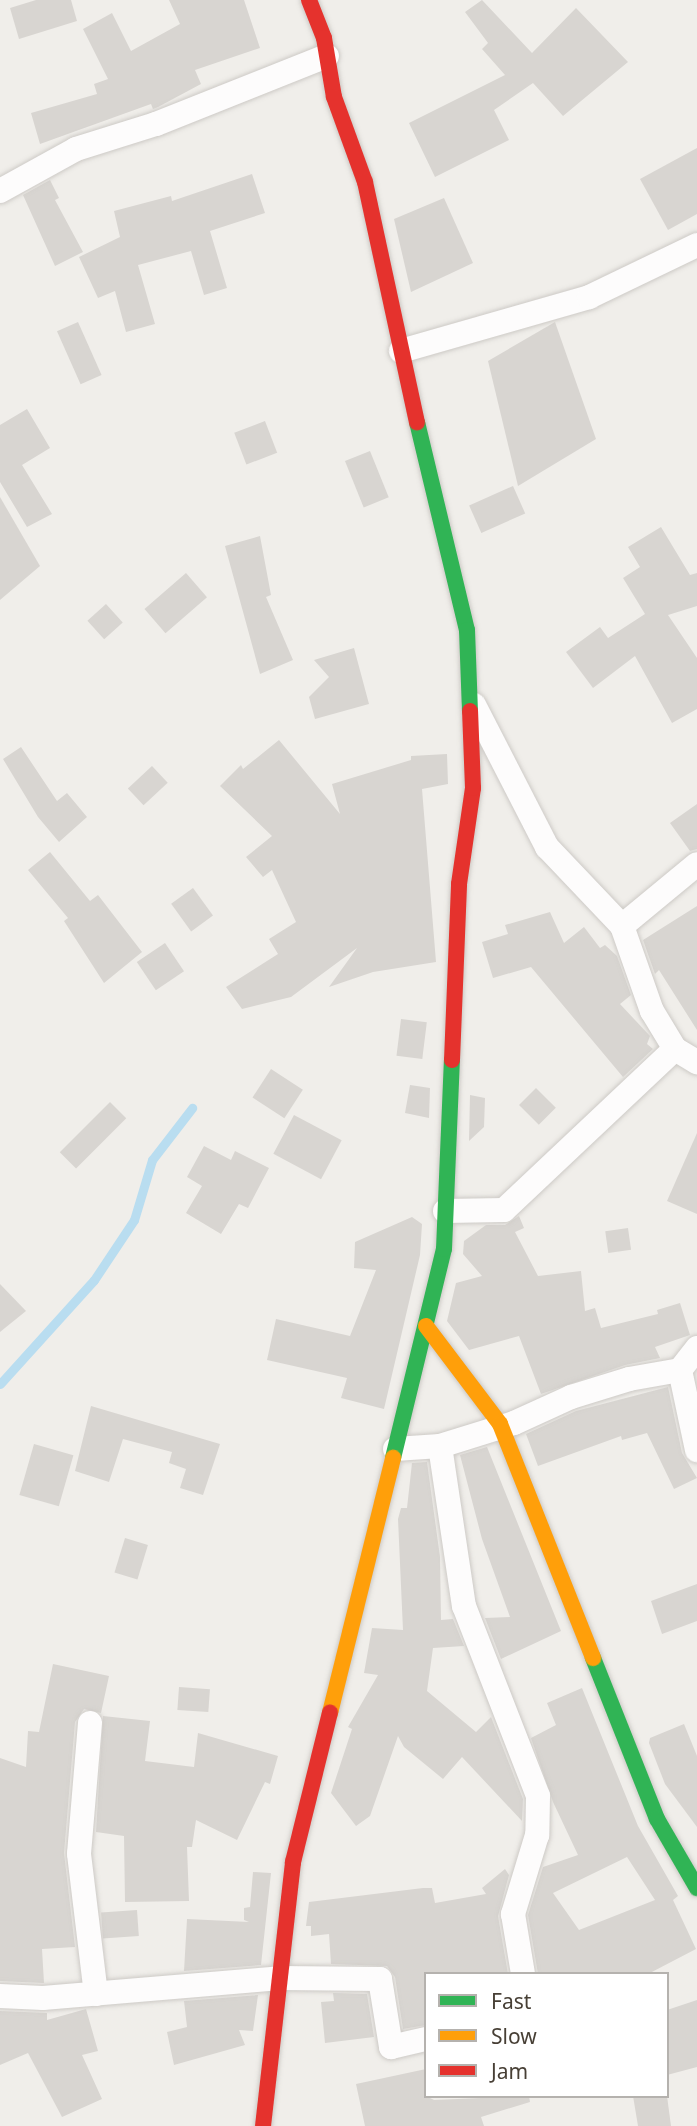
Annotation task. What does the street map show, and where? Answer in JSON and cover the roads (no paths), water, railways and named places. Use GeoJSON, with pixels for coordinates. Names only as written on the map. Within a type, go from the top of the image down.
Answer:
{"type":"FeatureCollection","features":[{"type":"Feature","properties":{"kind":"street"},"geometry":{"type":"LineString","coordinates":[[263,2126],[293,1862],[443,1249],[459,884],[473,788],[472,701],[467,630],[401,351],[365,181],[334,97],[327,56],[309,0]]}},
{"type":"Feature","properties":{"kind":"street"},"geometry":{"type":"LineString","coordinates":[[0,191],[76,149],[156,124],[327,56]]}},
{"type":"Feature","properties":{"kind":"street"},"geometry":{"type":"LineString","coordinates":[[401,351],[589,297],[697,245]]}},
{"type":"Feature","properties":{"kind":"street"},"geometry":{"type":"LineString","coordinates":[[472,701],[547,847],[622,926],[647,1000],[675,1049],[697,1062]]}},
{"type":"Feature","properties":{"kind":"street"},"geometry":{"type":"LineString","coordinates":[[622,926],[697,864]]}},
{"type":"Feature","properties":{"kind":"street"},"geometry":{"type":"LineString","coordinates":[[445,1212],[504,1210],[675,1049]]}},
{"type":"Feature","properties":{"kind":"street"},"geometry":{"type":"LineString","coordinates":[[426,1326],[500,1424],[657,1819],[697,1888]]}},
{"type":"Feature","properties":{"kind":"street"},"geometry":{"type":"LineString","coordinates":[[395,1448],[440,1446],[629,1379],[680,1370],[697,1348]]}},
{"type":"Feature","properties":{"kind":"street"},"geometry":{"type":"LineString","coordinates":[[680,1370],[697,1450]]}},
{"type":"Feature","properties":{"kind":"street"},"geometry":{"type":"LineString","coordinates":[[440,1446],[464,1606],[538,1796],[537,1835],[513,1914],[523,1972]]}},
{"type":"Feature","properties":{"kind":"street"},"geometry":{"type":"LineString","coordinates":[[90,1723],[79,1854],[96,1994]]}},
{"type":"Feature","properties":{"kind":"street"},"geometry":{"type":"LineString","coordinates":[[0,1996],[96,1994],[280,1978],[380,1979],[391,2048],[424,2040]]}},
{"type":"Feature","properties":{"kind":"waterway"},"geometry":{"type":"LineString","coordinates":[[0,1384],[94,1280],[134,1220],[152,1160],[192,1108]]}}]}
